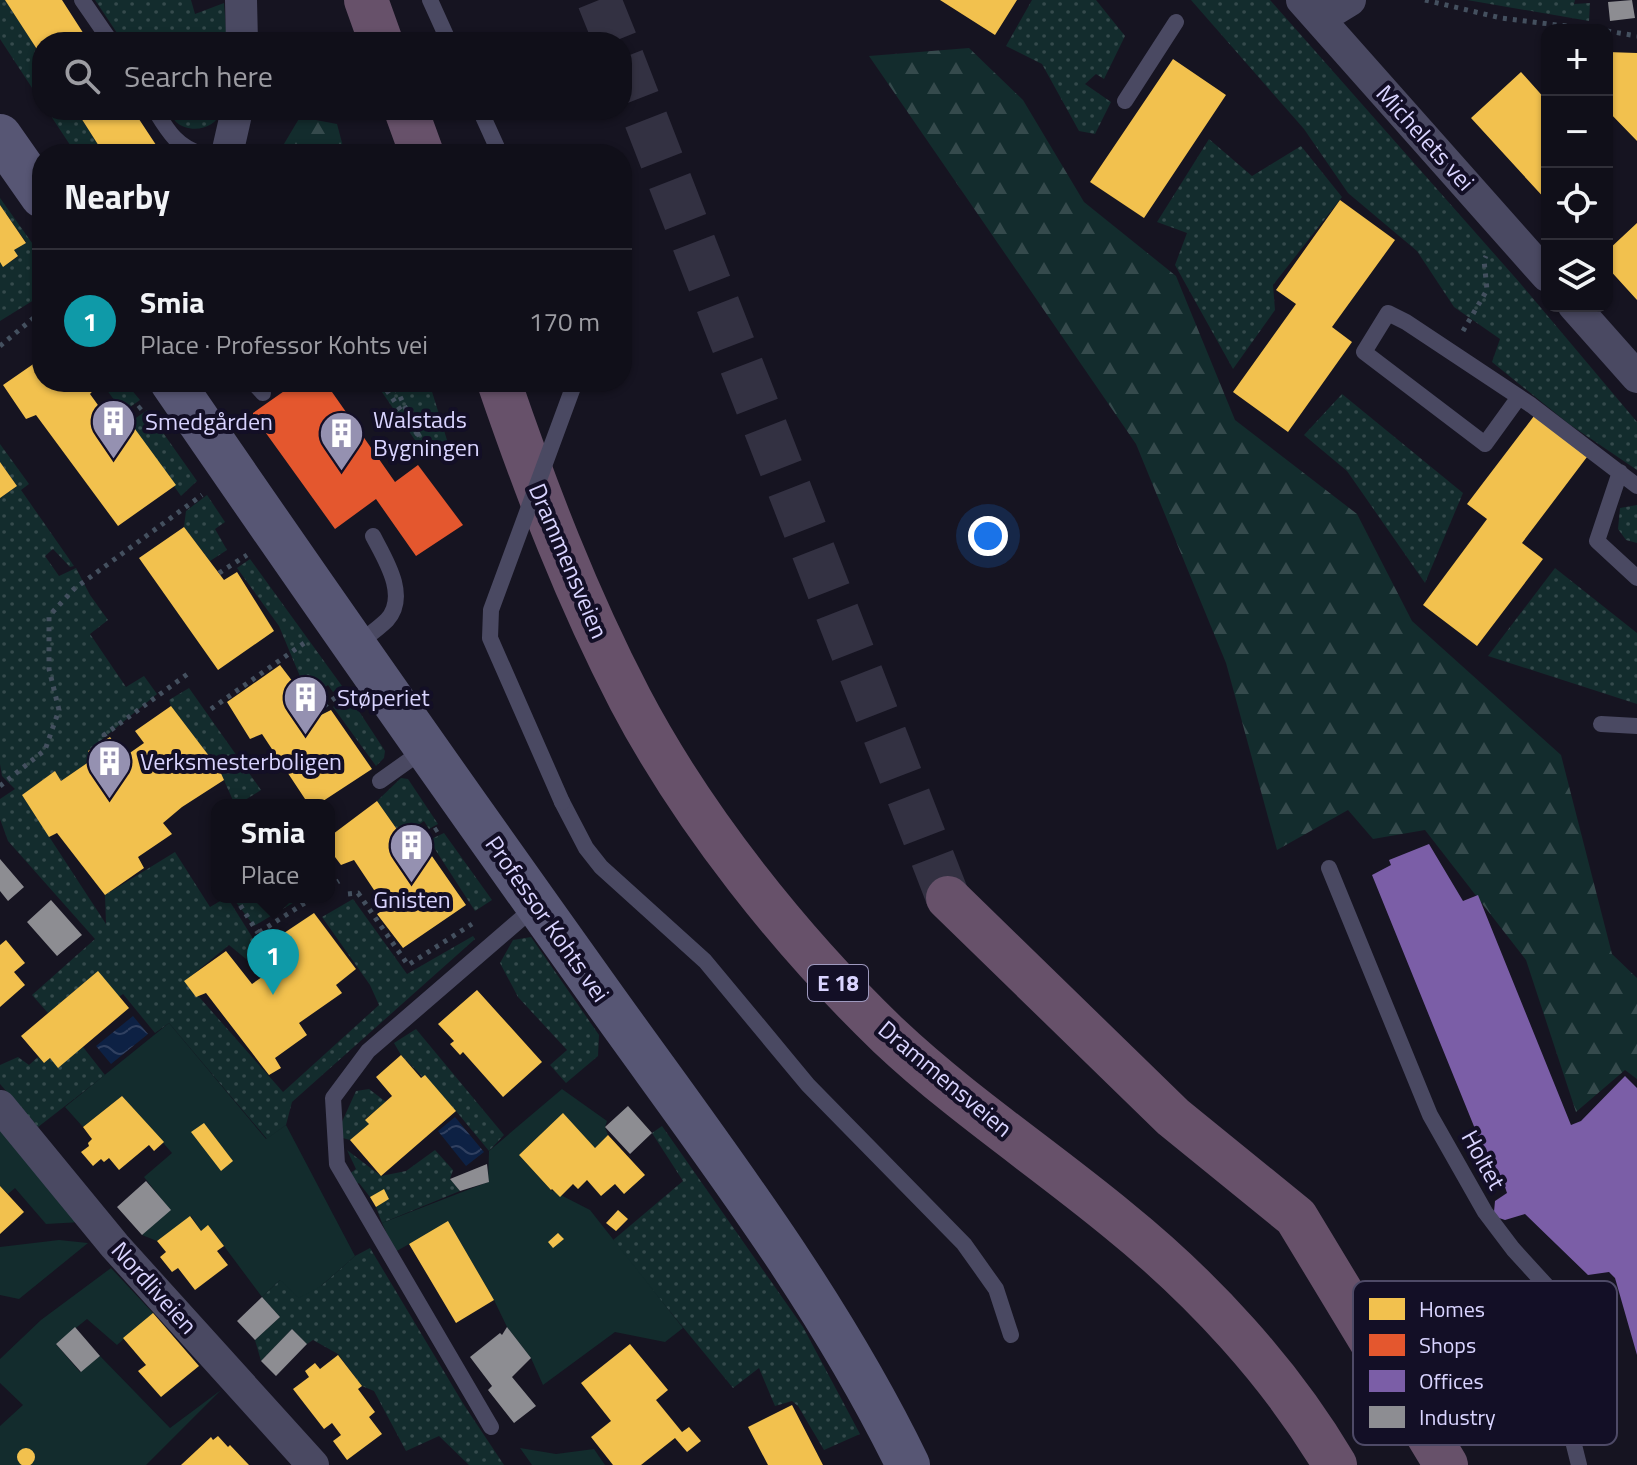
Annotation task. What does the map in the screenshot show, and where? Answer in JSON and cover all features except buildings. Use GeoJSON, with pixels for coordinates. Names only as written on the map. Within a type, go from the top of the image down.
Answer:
{"type":"FeatureCollection","features":[{"type":"Feature","properties":{"kind":"highway"},"geometry":{"type":"LineString","coordinates":[[366,0],[377,32]]}},
{"type":"Feature","properties":{"kind":"highway"},"geometry":{"type":"LineString","coordinates":[[410,120],[418,144]]}},
{"type":"Feature","properties":{"kind":"highway","name":"Drammensveien"},"geometry":{"type":"LineString","coordinates":[[503,392],[560,549],[631,701],[674,775],[783,922],[890,1036],[1165,1260],[1245,1342],[1335,1465]]}},
{"type":"Feature","properties":{"kind":"highway"},"geometry":{"type":"LineString","coordinates":[[948,898],[1173,1117],[1296,1217],[1353,1311]]}},
{"type":"Feature","properties":{"kind":"highway"},"geometry":{"type":"LineString","coordinates":[[1434,1445],[1446,1465]]}},
{"type":"Feature","properties":{"kind":"main road"},"geometry":{"type":"LineString","coordinates":[[0,136],[32,182]]}},
{"type":"Feature","properties":{"kind":"main road","name":"Professor Kohts vei"},"geometry":{"type":"LineString","coordinates":[[162,392],[340,656],[426,748],[770,1229],[823,1309],[908,1465]]}},
{"type":"Feature","properties":{"kind":"street"},"geometry":{"type":"LineString","coordinates":[[241,0],[242,32]]}},
{"type":"Feature","properties":{"kind":"street"},"geometry":{"type":"LineString","coordinates":[[1310,9],[1350,0]]}},
{"type":"Feature","properties":{"kind":"street","name":"Michelets vei"},"geometry":{"type":"LineString","coordinates":[[1310,9],[1541,269]]}},
{"type":"Feature","properties":{"kind":"street"},"geometry":{"type":"LineString","coordinates":[[229,144],[235,120]]}},
{"type":"Feature","properties":{"kind":"street"},"geometry":{"type":"LineString","coordinates":[[1579,312],[1637,377]]}},
{"type":"Feature","properties":{"kind":"street","name":"Nordliveien"},"geometry":{"type":"LineString","coordinates":[[0,1106],[115,1246],[313,1465]]}},
{"type":"Feature","properties":{"kind":"lane"},"geometry":{"type":"LineString","coordinates":[[82,0],[104,32]]}},
{"type":"Feature","properties":{"kind":"lane"},"geometry":{"type":"LineString","coordinates":[[430,1],[444,32]]}},
{"type":"Feature","properties":{"kind":"lane"},"geometry":{"type":"LineString","coordinates":[[1125,101],[1176,22]]}},
{"type":"Feature","properties":{"kind":"lane"},"geometry":{"type":"LineString","coordinates":[[161,120],[179,144]]}},
{"type":"Feature","properties":{"kind":"lane"},"geometry":{"type":"LineString","coordinates":[[485,120],[495,144]]}},
{"type":"Feature","properties":{"kind":"lane"},"geometry":{"type":"LineString","coordinates":[[1519,397],[1485,444],[1364,352],[1388,313],[1519,397],[1637,486]]}},
{"type":"Feature","properties":{"kind":"lane"},"geometry":{"type":"LineString","coordinates":[[571,392],[491,610],[490,638],[562,802],[586,848],[601,867],[705,961],[808,1085],[964,1244],[996,1289],[1011,1335]]}},
{"type":"Feature","properties":{"kind":"lane"},"geometry":{"type":"LineString","coordinates":[[1620,472],[1597,541],[1637,578]]}},
{"type":"Feature","properties":{"kind":"lane"},"geometry":{"type":"LineString","coordinates":[[340,656],[386,621],[393,612],[396,593],[390,569],[373,536]]}},
{"type":"Feature","properties":{"kind":"lane"},"geometry":{"type":"LineString","coordinates":[[1601,724],[1637,726]]}},
{"type":"Feature","properties":{"kind":"lane"},"geometry":{"type":"LineString","coordinates":[[380,781],[426,748]]}},
{"type":"Feature","properties":{"kind":"lane","name":"Holtet"},"geometry":{"type":"LineString","coordinates":[[1329,868],[1430,1115],[1485,1212],[1542,1281]]}},
{"type":"Feature","properties":{"kind":"lane"},"geometry":{"type":"LineString","coordinates":[[491,1427],[337,1164],[333,1098],[368,1051],[537,905]]}},
{"type":"Feature","properties":{"kind":"lane","name":"Holtet"},"geometry":{"type":"LineString","coordinates":[[1574,1445],[1579,1465]]}},
{"type":"Feature","properties":{"kind":"path"},"geometry":{"type":"LineString","coordinates":[[1425,0],[1501,18],[1550,24]]}},
{"type":"Feature","properties":{"kind":"path"},"geometry":{"type":"LineString","coordinates":[[1613,32],[1637,36]]}},
{"type":"Feature","properties":{"kind":"path"},"geometry":{"type":"LineString","coordinates":[[1465,327],[1487,290],[1484,260]]}},
{"type":"Feature","properties":{"kind":"path"},"geometry":{"type":"LineString","coordinates":[[0,346],[32,319]]}},
{"type":"Feature","properties":{"kind":"path"},"geometry":{"type":"LineString","coordinates":[[115,428],[160,392]]}},
{"type":"Feature","properties":{"kind":"path"},"geometry":{"type":"LineString","coordinates":[[388,392],[420,438],[398,392]]}},
{"type":"Feature","properties":{"kind":"path"},"geometry":{"type":"LineString","coordinates":[[0,786],[45,750],[59,710],[49,669],[49,616],[74,589],[211,488]]}},
{"type":"Feature","properties":{"kind":"path"},"geometry":{"type":"LineString","coordinates":[[219,573],[254,549]]}},
{"type":"Feature","properties":{"kind":"path"},"geometry":{"type":"LineString","coordinates":[[211,709],[340,656]]}},
{"type":"Feature","properties":{"kind":"path"},"geometry":{"type":"LineString","coordinates":[[316,712],[340,656]]}},
{"type":"Feature","properties":{"kind":"path"},"geometry":{"type":"LineString","coordinates":[[113,765],[104,735],[189,673]]}},
{"type":"Feature","properties":{"kind":"path"},"geometry":{"type":"LineString","coordinates":[[409,847],[446,823]]}},
{"type":"Feature","properties":{"kind":"path"},"geometry":{"type":"LineString","coordinates":[[335,883],[339,881]]}},
{"type":"Feature","properties":{"kind":"path"},"geometry":{"type":"LineString","coordinates":[[348,894],[358,893],[408,965],[479,920]]}},
{"type":"Feature","properties":{"kind":"path"},"geometry":{"type":"LineString","coordinates":[[239,903],[278,966]]}},
{"type":"Feature","properties":{"kind":"path"},"geometry":{"type":"LineString","coordinates":[[258,933],[305,903]]}},
{"type":"Feature","properties":{"kind":"green space"},"geometry":{"type":"Polygon","coordinates":[[[0,0],[5,0],[32,42],[32,88],[0,39],[0,0]]]}},
{"type":"Feature","properties":{"kind":"green space"},"geometry":{"type":"Polygon","coordinates":[[[95,0],[191,0],[195,14],[224,3],[226,32],[116,32],[95,0]]]}},
{"type":"Feature","properties":{"kind":"green space"},"geometry":{"type":"Polygon","coordinates":[[[1032,0],[1096,0],[1125,36],[1104,79],[1096,74],[1085,84],[1111,102],[1095,134],[1079,131],[1042,64],[1006,46],[1032,0]]]}},
{"type":"Feature","properties":{"kind":"green space"},"geometry":{"type":"Polygon","coordinates":[[[1191,0],[1270,0],[1520,283],[1541,312],[1544,312],[1637,422],[1637,470],[1569,424],[1492,362],[1500,339],[1454,307],[1417,251],[1348,193],[1304,129],[1191,0]]]}},
{"type":"Feature","properties":{"kind":"green space"},"geometry":{"type":"Polygon","coordinates":[[[1467,0],[1575,0],[1574,4],[1590,3],[1589,21],[1467,0]]]}},
{"type":"Feature","properties":{"kind":"green space"},"geometry":{"type":"Polygon","coordinates":[[[969,48],[1023,100],[1084,202],[1176,276],[1235,420],[1357,514],[1412,621],[1561,755],[1612,954],[1637,978],[1637,1079],[1625,1070],[1576,1112],[1526,960],[1425,830],[1373,839],[1348,810],[1277,850],[1226,663],[1136,444],[869,56],[969,48]]]}},
{"type":"Feature","properties":{"kind":"green space"},"geometry":{"type":"Polygon","coordinates":[[[54,120],[82,120],[98,144],[69,144],[54,120]]]}},
{"type":"Feature","properties":{"kind":"green space"},"geometry":{"type":"Polygon","coordinates":[[[175,120],[216,120],[208,126],[195,129],[175,120]]]}},
{"type":"Feature","properties":{"kind":"green space"},"geometry":{"type":"Polygon","coordinates":[[[298,120],[316,120],[337,124],[342,144],[284,144],[298,120]]]}},
{"type":"Feature","properties":{"kind":"green space"},"geometry":{"type":"Polygon","coordinates":[[[1209,139],[1252,176],[1301,146],[1342,197],[1273,285],[1275,310],[1233,369],[1175,265],[1187,233],[1157,222],[1209,139]]]}},
{"type":"Feature","properties":{"kind":"green space"},"geometry":{"type":"Polygon","coordinates":[[[0,198],[32,243],[32,301],[0,321],[0,262],[4,266],[18,257],[14,250],[26,242],[0,205],[0,198]]]}},
{"type":"Feature","properties":{"kind":"green space"},"geometry":{"type":"Polygon","coordinates":[[[108,392],[133,392],[140,400],[123,412],[108,392]]]}},
{"type":"Feature","properties":{"kind":"green space"},"geometry":{"type":"Polygon","coordinates":[[[382,392],[432,392],[451,453],[428,459],[382,392]]]}},
{"type":"Feature","properties":{"kind":"green space"},"geometry":{"type":"Polygon","coordinates":[[[1342,394],[1463,493],[1425,583],[1347,471],[1304,435],[1342,394]]]}},
{"type":"Feature","properties":{"kind":"green space"},"geometry":{"type":"Polygon","coordinates":[[[147,410],[197,481],[181,496],[129,423],[147,410]]]}},
{"type":"Feature","properties":{"kind":"green space"},"geometry":{"type":"Polygon","coordinates":[[[0,444],[29,484],[21,490],[74,566],[70,567],[53,549],[45,556],[59,576],[76,568],[108,620],[90,634],[126,687],[144,676],[157,694],[88,751],[93,759],[61,781],[55,771],[22,795],[106,924],[105,895],[175,852],[210,907],[217,903],[231,903],[259,948],[246,959],[229,945],[185,981],[283,1092],[379,1005],[370,985],[322,917],[353,899],[407,974],[473,936],[475,939],[292,1102],[286,1125],[267,1139],[169,1023],[155,1033],[123,994],[119,997],[97,972],[48,1013],[32,995],[95,939],[8,841],[0,819],[0,799],[15,789],[2,776],[0,764],[0,498],[17,486],[0,462],[0,444]]]}},
{"type":"Feature","properties":{"kind":"green space"},"geometry":{"type":"Polygon","coordinates":[[[207,495],[225,522],[215,529],[227,550],[210,561],[184,527],[186,511],[207,495]]]}},
{"type":"Feature","properties":{"kind":"green space"},"geometry":{"type":"Polygon","coordinates":[[[1637,505],[1637,543],[1626,540],[1618,529],[1620,508],[1637,505]]]}},
{"type":"Feature","properties":{"kind":"green space"},"geometry":{"type":"Polygon","coordinates":[[[250,559],[342,686],[333,692],[328,685],[309,698],[279,626],[237,568],[250,559]]]}},
{"type":"Feature","properties":{"kind":"green space"},"geometry":{"type":"Polygon","coordinates":[[[1555,568],[1637,633],[1637,704],[1488,656],[1555,568]]]}},
{"type":"Feature","properties":{"kind":"green space"},"geometry":{"type":"Polygon","coordinates":[[[189,688],[261,790],[247,799],[232,799],[219,769],[169,700],[189,688]]]}},
{"type":"Feature","properties":{"kind":"green space"},"geometry":{"type":"Polygon","coordinates":[[[349,696],[385,751],[384,758],[376,766],[333,707],[349,696]]]}},
{"type":"Feature","properties":{"kind":"green space"},"geometry":{"type":"Polygon","coordinates":[[[401,778],[408,779],[438,824],[429,829],[424,821],[402,836],[377,801],[401,778]]]}},
{"type":"Feature","properties":{"kind":"green space"},"geometry":{"type":"Polygon","coordinates":[[[444,833],[492,900],[475,911],[429,840],[444,833]]]}},
{"type":"Feature","properties":{"kind":"green space"},"geometry":{"type":"Polygon","coordinates":[[[237,903],[293,903],[254,926],[237,903]]]}},
{"type":"Feature","properties":{"kind":"green space"},"geometry":{"type":"Polygon","coordinates":[[[531,937],[599,1035],[598,1056],[566,1083],[550,1065],[567,1050],[518,997],[500,963],[513,940],[531,937]]]}},
{"type":"Feature","properties":{"kind":"green space"},"geometry":{"type":"Polygon","coordinates":[[[169,1023],[266,1139],[286,1125],[355,1256],[321,1286],[299,1298],[280,1280],[262,1297],[209,1226],[201,1231],[191,1216],[157,1241],[142,1235],[170,1210],[144,1177],[172,1153],[122,1096],[83,1127],[65,1107],[169,1023]]]}},
{"type":"Feature","properties":{"kind":"green space"},"geometry":{"type":"Polygon","coordinates":[[[416,1029],[504,1135],[489,1151],[456,1111],[401,1055],[394,1043],[416,1029]]]}},
{"type":"Feature","properties":{"kind":"green space"},"geometry":{"type":"Polygon","coordinates":[[[83,1047],[105,1075],[38,1127],[0,1084],[0,1065],[18,1057],[29,1065],[38,1057],[44,1063],[50,1058],[58,1067],[83,1047]]]}},
{"type":"Feature","properties":{"kind":"green space"},"geometry":{"type":"Polygon","coordinates":[[[369,1089],[386,1102],[365,1119],[369,1124],[350,1140],[339,1137],[341,1124],[356,1091],[369,1089]]]}},
{"type":"Feature","properties":{"kind":"green space"},"geometry":{"type":"Polygon","coordinates":[[[562,1089],[607,1121],[605,1127],[608,1135],[595,1148],[563,1114],[519,1155],[551,1190],[590,1210],[683,1328],[665,1342],[615,1332],[543,1385],[531,1358],[507,1327],[448,1222],[395,1252],[382,1223],[488,1182],[489,1151],[562,1089]]]}},
{"type":"Feature","properties":{"kind":"green space"},"geometry":{"type":"Polygon","coordinates":[[[662,1126],[803,1327],[860,1434],[824,1450],[798,1406],[792,1401],[775,1406],[759,1368],[733,1388],[612,1241],[683,1181],[652,1133],[662,1126]]]}},
{"type":"Feature","properties":{"kind":"green space"},"geometry":{"type":"Polygon","coordinates":[[[0,1127],[82,1222],[46,1224],[15,1188],[8,1194],[0,1186],[0,1127]]]}},
{"type":"Feature","properties":{"kind":"green space"},"geometry":{"type":"Polygon","coordinates":[[[347,1150],[381,1176],[406,1171],[435,1150],[453,1170],[450,1179],[460,1191],[382,1223],[376,1207],[389,1198],[384,1190],[370,1197],[359,1183],[354,1185],[349,1174],[356,1169],[347,1150]]]}},
{"type":"Feature","properties":{"kind":"green space"},"geometry":{"type":"Polygon","coordinates":[[[59,1240],[88,1243],[19,1299],[0,1295],[0,1247],[59,1240]]]}},
{"type":"Feature","properties":{"kind":"green space"},"geometry":{"type":"Polygon","coordinates":[[[370,1248],[464,1405],[504,1465],[469,1465],[439,1436],[406,1451],[374,1391],[362,1386],[338,1354],[313,1340],[307,1344],[292,1329],[261,1361],[255,1340],[280,1317],[262,1297],[280,1280],[321,1286],[355,1256],[370,1248]]]}},
{"type":"Feature","properties":{"kind":"green space"},"geometry":{"type":"Polygon","coordinates":[[[111,1268],[153,1313],[117,1345],[87,1319],[56,1344],[80,1372],[100,1356],[170,1428],[221,1390],[146,1465],[0,1465],[0,1426],[23,1405],[0,1383],[0,1359],[41,1320],[111,1268]]]}},
{"type":"Feature","properties":{"kind":"green space"},"geometry":{"type":"Polygon","coordinates":[[[520,1448],[556,1454],[594,1449],[605,1465],[532,1465],[520,1448]]]}},
{"type":"Feature","properties":{"kind":"water"},"geometry":{"type":"Polygon","coordinates":[[[133,1016],[148,1034],[111,1064],[96,1046],[133,1016]]]}},
{"type":"Feature","properties":{"kind":"water"},"geometry":{"type":"Polygon","coordinates":[[[455,1117],[484,1152],[466,1166],[438,1131],[455,1117]]]}},
{"type":"Feature","properties":{"kind":"tunnel"},"geometry":{"type":"LineString","coordinates":[[599,0],[612,32]]}},
{"type":"Feature","properties":{"kind":"tunnel"},"geometry":{"type":"LineString","coordinates":[[632,84],[948,898]]}},
{"type":"Feature","properties":{"kind":"place","name":"Smedgården"},"geometry":{"type":"Point","coordinates":[114,461]}},
{"type":"Feature","properties":{"kind":"place","name":"Walstads Bygningen"},"geometry":{"type":"Point","coordinates":[342,473]}},
{"type":"Feature","properties":{"kind":"place","name":"Støperiet"},"geometry":{"type":"Point","coordinates":[306,737]}},
{"type":"Feature","properties":{"kind":"place","name":"Verksmesterboligen"},"geometry":{"type":"Point","coordinates":[109,801]}},
{"type":"Feature","properties":{"kind":"place","name":"Gnisten"},"geometry":{"type":"Point","coordinates":[412,885]}},
{"type":"Feature","properties":{"kind":"place","name":"Smia"},"geometry":{"type":"Point","coordinates":[273,995]}}]}
